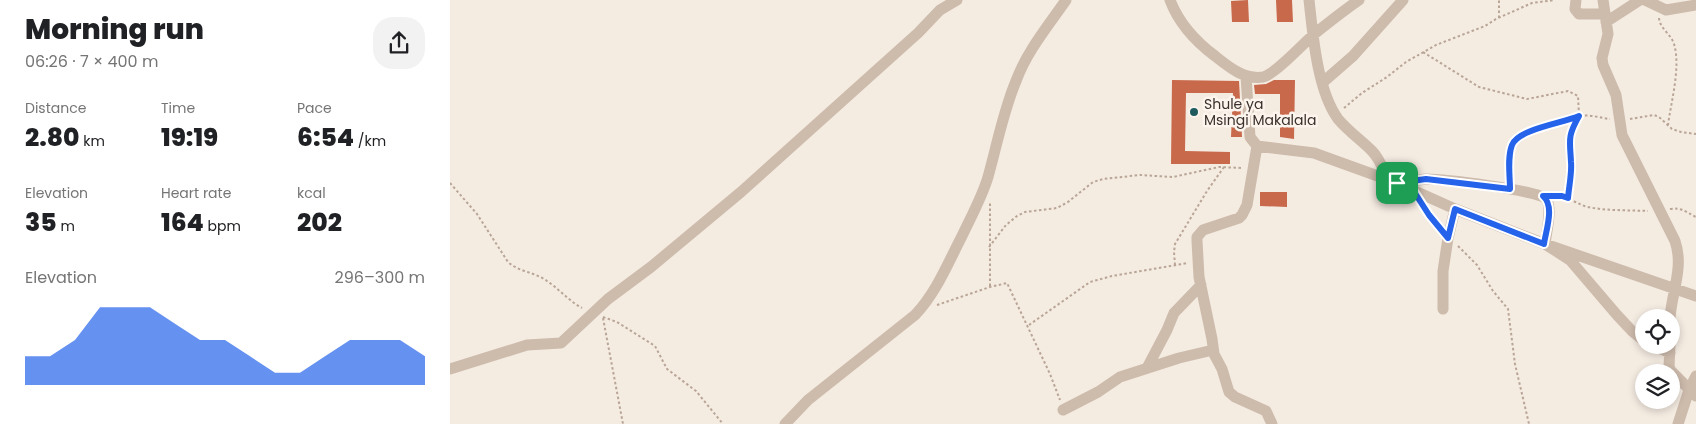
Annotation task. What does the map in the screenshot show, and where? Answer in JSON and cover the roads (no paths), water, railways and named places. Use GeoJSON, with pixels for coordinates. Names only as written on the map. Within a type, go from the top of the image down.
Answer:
{"type":"FeatureCollection","features":[{"type":"Feature","properties":{"kind":"street"},"geometry":{"type":"LineString","coordinates":[[450,369],[527,345],[561,343],[741,192],[918,33],[940,10],[957,0]]}},
{"type":"Feature","properties":{"kind":"street"},"geometry":{"type":"LineString","coordinates":[[784,424],[808,400],[924,305],[949,261],[977,204],[987,179],[1016,79],[1031,51],[1066,0]]}},
{"type":"Feature","properties":{"kind":"street"},"geometry":{"type":"LineString","coordinates":[[1170,0],[1181,22],[1199,44],[1236,72],[1246,76],[1260,77],[1271,74],[1313,36],[1359,0]]}},
{"type":"Feature","properties":{"kind":"street"},"geometry":{"type":"LineString","coordinates":[[1309,0],[1313,36],[1322,83],[1336,114],[1345,126],[1377,157],[1393,182]]}},
{"type":"Feature","properties":{"kind":"street"},"geometry":{"type":"LineString","coordinates":[[1322,83],[1353,56],[1403,0]]}},
{"type":"Feature","properties":{"kind":"street"},"geometry":{"type":"LineString","coordinates":[[1576,0],[1575,9],[1579,14],[1606,18],[1640,0]]}},
{"type":"Feature","properties":{"kind":"street"},"geometry":{"type":"LineString","coordinates":[[1603,0],[1608,34],[1602,58],[1603,65],[1616,95],[1622,135],[1679,253],[1676,289],[1671,309]]}},
{"type":"Feature","properties":{"kind":"street"},"geometry":{"type":"LineString","coordinates":[[1652,3],[1666,10],[1696,5]]}},
{"type":"Feature","properties":{"kind":"street"},"geometry":{"type":"LineString","coordinates":[[1246,76],[1250,138],[1257,146],[1314,153],[1393,182],[1544,244],[1696,296]]}},
{"type":"Feature","properties":{"kind":"street"},"geometry":{"type":"LineString","coordinates":[[1257,146],[1247,205],[1242,215],[1235,220],[1203,230],[1197,237],[1198,261],[1200,285],[1213,350],[1229,392],[1235,397],[1266,411],[1272,424]]}},
{"type":"Feature","properties":{"kind":"street"},"geometry":{"type":"LineString","coordinates":[[1393,182],[1426,179],[1510,189],[1543,196],[1548,202],[1549,208],[1544,244]]}},
{"type":"Feature","properties":{"kind":"street"},"geometry":{"type":"LineString","coordinates":[[1443,309],[1443,271],[1455,209]]}},
{"type":"Feature","properties":{"kind":"street"},"geometry":{"type":"LineString","coordinates":[[1544,244],[1570,260],[1635,333]]}},
{"type":"Feature","properties":{"kind":"street"},"geometry":{"type":"LineString","coordinates":[[1147,368],[1174,314],[1200,285]]}},
{"type":"Feature","properties":{"kind":"street"},"geometry":{"type":"LineString","coordinates":[[1063,410],[1098,392],[1120,377],[1179,358],[1213,350]]}},
{"type":"Feature","properties":{"kind":"street"},"geometry":{"type":"LineString","coordinates":[[1670,354],[1669,367],[1671,371],[1693,393]]}},
{"type":"Feature","properties":{"kind":"street"},"geometry":{"type":"LineString","coordinates":[[1678,424],[1693,393],[1696,376]]}},
{"type":"Feature","properties":{"kind":"place","name":"Shule ya Msingi Makalala"},"geometry":{"type":"Point","coordinates":[1194,112]}}]}
